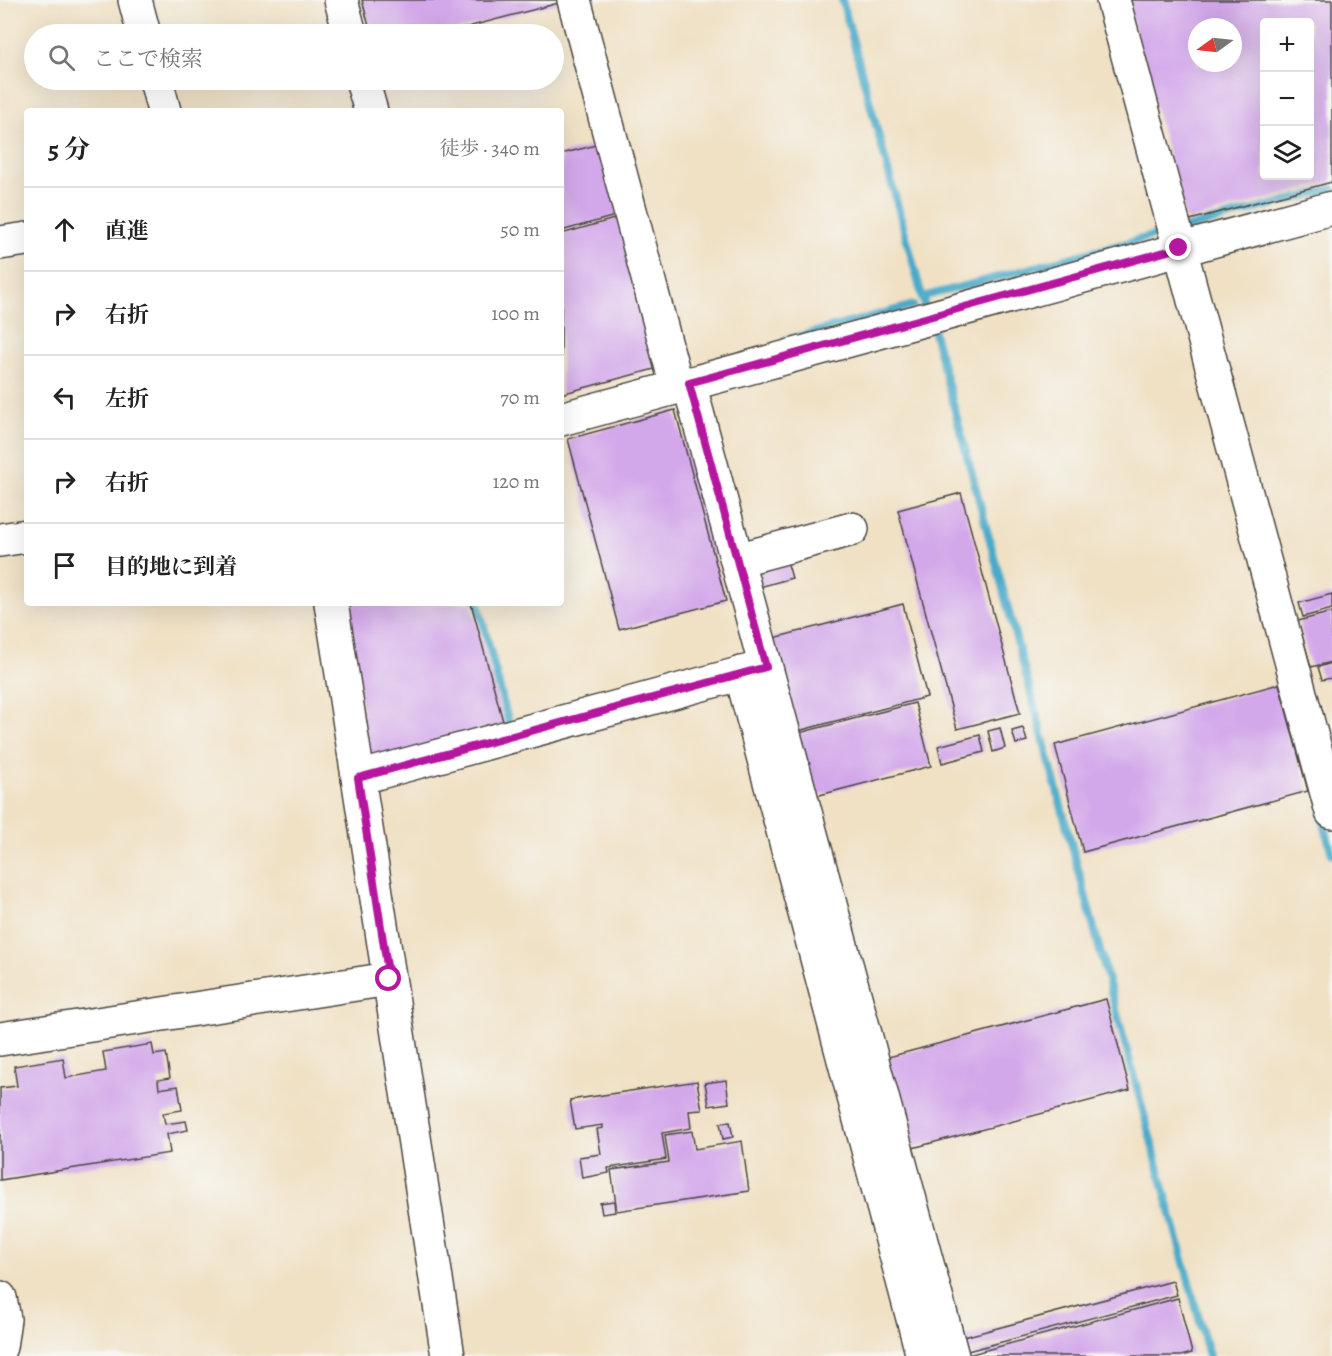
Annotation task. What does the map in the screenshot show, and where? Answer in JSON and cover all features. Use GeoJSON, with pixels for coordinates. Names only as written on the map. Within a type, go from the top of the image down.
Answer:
{"type":"FeatureCollection","features":[{"type":"Feature","properties":{"kind":"street"},"geometry":{"type":"LineString","coordinates":[[135,0],[141,24]]}},
{"type":"Feature","properties":{"kind":"street"},"geometry":{"type":"LineString","coordinates":[[341,0],[347,24]]}},
{"type":"Feature","properties":{"kind":"street"},"geometry":{"type":"LineString","coordinates":[[574,0],[683,385],[737,560],[753,670],[923,1356]]}},
{"type":"Feature","properties":{"kind":"street"},"geometry":{"type":"LineString","coordinates":[[1113,0],[1330,799]]}},
{"type":"Feature","properties":{"kind":"street"},"geometry":{"type":"LineString","coordinates":[[159,90],[163,108]]}},
{"type":"Feature","properties":{"kind":"street"},"geometry":{"type":"LineString","coordinates":[[365,90],[370,108]]}},
{"type":"Feature","properties":{"kind":"street"},"geometry":{"type":"LineString","coordinates":[[564,418],[1179,248],[1332,208]]}},
{"type":"Feature","properties":{"kind":"street"},"geometry":{"type":"LineString","coordinates":[[0,243],[24,239]]}},
{"type":"Feature","properties":{"kind":"street"},"geometry":{"type":"LineString","coordinates":[[737,560],[852,529]]}},
{"type":"Feature","properties":{"kind":"street"},"geometry":{"type":"LineString","coordinates":[[0,540],[24,536]]}},
{"type":"Feature","properties":{"kind":"street"},"geometry":{"type":"LineString","coordinates":[[331,606],[448,1356]]}},
{"type":"Feature","properties":{"kind":"street"},"geometry":{"type":"LineString","coordinates":[[358,778],[753,670]]}},
{"type":"Feature","properties":{"kind":"street"},"geometry":{"type":"LineString","coordinates":[[753,670],[952,1356]]}},
{"type":"Feature","properties":{"kind":"street"},"geometry":{"type":"LineString","coordinates":[[0,1039],[389,979]]}},
{"type":"Feature","properties":{"kind":"street"},"geometry":{"type":"LineString","coordinates":[[0,1298],[4,1319],[0,1347]]}},
{"type":"Feature","properties":{"kind":"building"},"geometry":{"type":"Polygon","coordinates":[[[362,0],[566,1],[479,24],[368,24],[362,0]]]}},
{"type":"Feature","properties":{"kind":"building"},"geometry":{"type":"Polygon","coordinates":[[[1332,0],[1332,182],[1186,221],[1127,1],[1332,0]]]}},
{"type":"Feature","properties":{"kind":"building"},"geometry":{"type":"Polygon","coordinates":[[[600,144],[619,215],[564,230],[564,153],[600,144]]]}},
{"type":"Feature","properties":{"kind":"building"},"geometry":{"type":"Polygon","coordinates":[[[621,217],[662,367],[564,393],[564,233],[621,217]]]}},
{"type":"Feature","properties":{"kind":"building"},"geometry":{"type":"Polygon","coordinates":[[[675,410],[726,601],[619,629],[568,439],[675,410]]]}},
{"type":"Feature","properties":{"kind":"building"},"geometry":{"type":"Polygon","coordinates":[[[961,493],[1020,713],[957,729],[898,510],[961,493]]]}},
{"type":"Feature","properties":{"kind":"building"},"geometry":{"type":"Polygon","coordinates":[[[787,561],[792,578],[752,589],[747,571],[787,561]]]}},
{"type":"Feature","properties":{"kind":"building"},"geometry":{"type":"Polygon","coordinates":[[[1332,594],[1332,609],[1303,617],[1299,603],[1332,594]]]}},
{"type":"Feature","properties":{"kind":"building"},"geometry":{"type":"Polygon","coordinates":[[[903,604],[927,697],[794,732],[770,639],[903,604]]]}},
{"type":"Feature","properties":{"kind":"building"},"geometry":{"type":"Polygon","coordinates":[[[346,606],[472,606],[504,725],[369,761],[346,606]]]}},
{"type":"Feature","properties":{"kind":"building"},"geometry":{"type":"Polygon","coordinates":[[[1332,612],[1332,662],[1311,667],[1298,621],[1332,612]]]}},
{"type":"Feature","properties":{"kind":"building"},"geometry":{"type":"Polygon","coordinates":[[[1332,663],[1332,678],[1322,680],[1318,667],[1332,663]]]}},
{"type":"Feature","properties":{"kind":"building"},"geometry":{"type":"Polygon","coordinates":[[[1279,684],[1308,791],[1083,852],[1055,745],[1279,684]]]}},
{"type":"Feature","properties":{"kind":"building"},"geometry":{"type":"Polygon","coordinates":[[[915,703],[931,766],[812,797],[795,734],[915,703]]]}},
{"type":"Feature","properties":{"kind":"building"},"geometry":{"type":"Polygon","coordinates":[[[1000,728],[1005,748],[993,752],[988,731],[1000,728]]]}},
{"type":"Feature","properties":{"kind":"building"},"geometry":{"type":"Polygon","coordinates":[[[1023,728],[1027,741],[1016,744],[1012,731],[1023,728]]]}},
{"type":"Feature","properties":{"kind":"building"},"geometry":{"type":"Polygon","coordinates":[[[980,735],[984,752],[942,763],[938,746],[980,735]]]}},
{"type":"Feature","properties":{"kind":"building"},"geometry":{"type":"Polygon","coordinates":[[[1106,999],[1130,1090],[905,1150],[881,1059],[1106,999]]]}},
{"type":"Feature","properties":{"kind":"building"},"geometry":{"type":"Polygon","coordinates":[[[152,1044],[154,1055],[166,1053],[170,1078],[158,1080],[159,1089],[178,1086],[182,1110],[163,1113],[165,1124],[186,1121],[188,1130],[167,1134],[170,1153],[0,1180],[0,1088],[17,1086],[14,1066],[63,1058],[66,1078],[106,1071],[103,1052],[152,1044]]]}},
{"type":"Feature","properties":{"kind":"building"},"geometry":{"type":"Polygon","coordinates":[[[726,1080],[729,1103],[709,1106],[705,1083],[726,1080]]]}},
{"type":"Feature","properties":{"kind":"building"},"geometry":{"type":"Polygon","coordinates":[[[697,1081],[702,1110],[689,1111],[691,1128],[662,1133],[666,1159],[608,1168],[609,1173],[582,1178],[579,1157],[601,1154],[597,1129],[603,1128],[603,1125],[575,1129],[570,1100],[697,1081]]]}},
{"type":"Feature","properties":{"kind":"building"},"geometry":{"type":"Polygon","coordinates":[[[730,1122],[733,1137],[723,1139],[720,1123],[730,1122]]]}},
{"type":"Feature","properties":{"kind":"building"},"geometry":{"type":"Polygon","coordinates":[[[692,1131],[695,1149],[742,1141],[749,1191],[617,1211],[611,1170],[669,1162],[665,1135],[692,1131]]]}},
{"type":"Feature","properties":{"kind":"building"},"geometry":{"type":"Polygon","coordinates":[[[614,1201],[615,1212],[602,1214],[600,1203],[614,1201]]]}},
{"type":"Feature","properties":{"kind":"building"},"geometry":{"type":"Polygon","coordinates":[[[1173,1281],[1177,1295],[964,1352],[960,1338],[1173,1281]]]}},
{"type":"Feature","properties":{"kind":"building"},"geometry":{"type":"Polygon","coordinates":[[[1178,1298],[1192,1353],[1181,1356],[964,1356],[1178,1298]]]}},
{"type":"Feature","properties":{"kind":"waterway"},"geometry":{"type":"LineString","coordinates":[[842,0],[925,307]]}},
{"type":"Feature","properties":{"kind":"waterway"},"geometry":{"type":"LineString","coordinates":[[1186,228],[1332,189]]}},
{"type":"Feature","properties":{"kind":"waterway"},"geometry":{"type":"LineString","coordinates":[[922,297],[1156,235]]}},
{"type":"Feature","properties":{"kind":"waterway"},"geometry":{"type":"LineString","coordinates":[[786,340],[913,305]]}},
{"type":"Feature","properties":{"kind":"waterway"},"geometry":{"type":"LineString","coordinates":[[933,329],[1209,1356]]}},
{"type":"Feature","properties":{"kind":"waterway"},"geometry":{"type":"LineString","coordinates":[[479,606],[509,724]]}},
{"type":"Feature","properties":{"kind":"waterway"},"geometry":{"type":"LineString","coordinates":[[1322,816],[1332,854]]}},
{"type":"Feature","properties":{"kind":"route"},"geometry":{"type":"LineString","coordinates":[[389,979],[358,778],[766,667],[689,383],[1179,248]]}}]}
